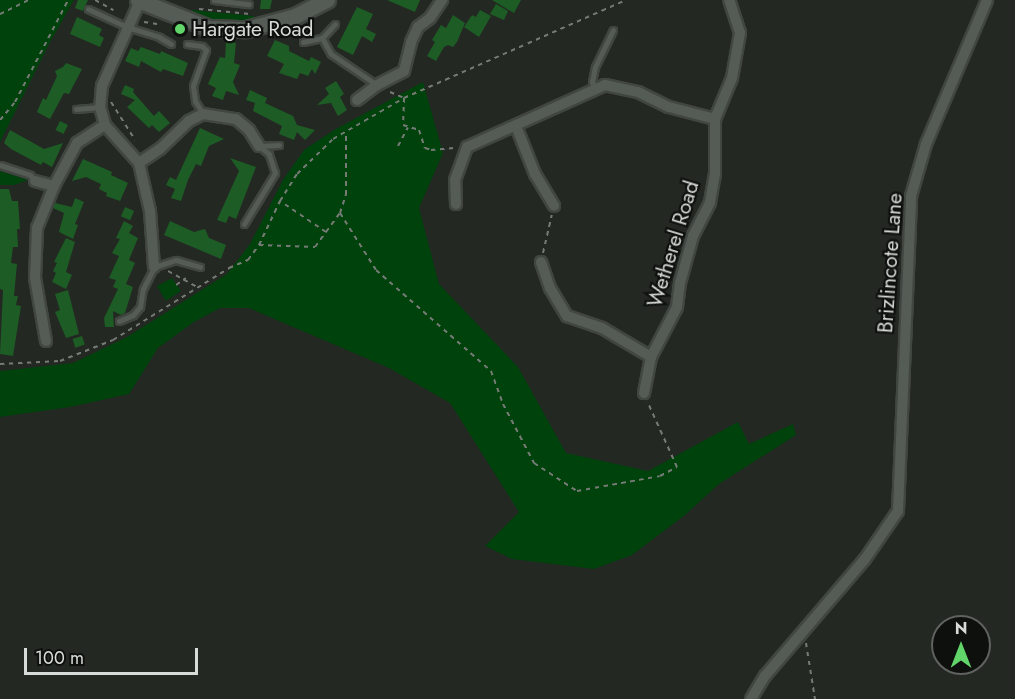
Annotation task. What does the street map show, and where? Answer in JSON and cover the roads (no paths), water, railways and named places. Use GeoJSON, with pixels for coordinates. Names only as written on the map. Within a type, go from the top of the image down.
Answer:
{"type":"FeatureCollection","features":[{"type":"Feature","properties":{"kind":"street"},"geometry":{"type":"LineString","coordinates":[[154,267],[150,211],[140,163],[105,125],[100,107],[102,86],[139,1],[209,28],[246,29],[296,16],[327,0]]}},
{"type":"Feature","properties":{"kind":"street"},"geometry":{"type":"LineString","coordinates":[[357,100],[377,85],[404,71],[418,27],[430,18],[442,0]]}},
{"type":"Feature","properties":{"kind":"street","name":"Wetherel Road"},"geometry":{"type":"LineString","coordinates":[[644,393],[651,357],[677,307],[680,283],[693,236],[710,202],[715,174],[715,119],[732,78],[740,33],[729,0]]}},
{"type":"Feature","properties":{"kind":"street","name":"Brizlincote Lane"},"geometry":{"type":"LineString","coordinates":[[752,699],[765,676],[881,537],[898,511],[911,195],[926,144],[987,0]]}},
{"type":"Feature","properties":{"kind":"street"},"geometry":{"type":"LineString","coordinates":[[456,204],[454,180],[467,147],[605,85],[638,92],[669,107],[715,119]]}},
{"type":"Feature","properties":{"kind":"street"},"geometry":{"type":"LineString","coordinates":[[140,163],[160,149],[189,121],[203,114],[236,119],[249,129],[259,146]]}},
{"type":"Feature","properties":{"kind":"street"},"geometry":{"type":"LineString","coordinates":[[46,341],[35,268],[37,228],[54,186],[77,143],[105,125]]}},
{"type":"Feature","properties":{"kind":"street"},"geometry":{"type":"LineString","coordinates":[[516,126],[535,174],[554,206]]}},
{"type":"Feature","properties":{"kind":"street"},"geometry":{"type":"LineString","coordinates":[[35,181],[54,186]]}},
{"type":"Feature","properties":{"kind":"street"},"geometry":{"type":"LineString","coordinates":[[541,261],[550,288],[567,316],[602,328],[651,357]]}},
{"type":"Feature","properties":{"kind":"lane"},"geometry":{"type":"LineString","coordinates":[[214,0],[249,4]]}},
{"type":"Feature","properties":{"kind":"lane"},"geometry":{"type":"LineString","coordinates":[[88,9],[171,44]]}},
{"type":"Feature","properties":{"kind":"lane"},"geometry":{"type":"LineString","coordinates":[[303,42],[322,38],[334,24]]}},
{"type":"Feature","properties":{"kind":"lane"},"geometry":{"type":"LineString","coordinates":[[595,89],[592,82],[595,67],[613,30]]}},
{"type":"Feature","properties":{"kind":"lane"},"geometry":{"type":"LineString","coordinates":[[322,38],[331,54],[377,85]]}},
{"type":"Feature","properties":{"kind":"lane"},"geometry":{"type":"LineString","coordinates":[[187,44],[202,45],[206,50],[193,86],[195,101],[203,114]]}},
{"type":"Feature","properties":{"kind":"lane"},"geometry":{"type":"LineString","coordinates":[[76,109],[100,107]]}},
{"type":"Feature","properties":{"kind":"lane"},"geometry":{"type":"LineString","coordinates":[[259,146],[279,145]]}},
{"type":"Feature","properties":{"kind":"lane"},"geometry":{"type":"LineString","coordinates":[[244,224],[275,173],[269,154],[259,146]]}},
{"type":"Feature","properties":{"kind":"lane"},"geometry":{"type":"LineString","coordinates":[[0,165],[30,175],[35,181]]}},
{"type":"Feature","properties":{"kind":"lane"},"geometry":{"type":"LineString","coordinates":[[119,321],[134,315],[140,307],[143,289],[154,267],[177,260],[200,267]]}},
{"type":"Feature","properties":{"kind":"place","name":"Hargate Road"},"geometry":{"type":"Point","coordinates":[180,29]}}]}
